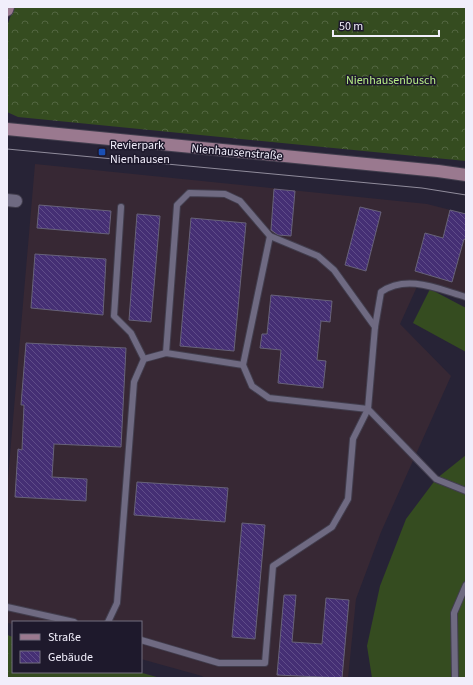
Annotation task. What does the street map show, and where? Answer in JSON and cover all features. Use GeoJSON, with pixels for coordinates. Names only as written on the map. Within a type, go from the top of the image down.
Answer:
{"type":"FeatureCollection","features":[{"type":"Feature","properties":{"kind":"main road","name":"Nienhausenstraße"},"geometry":{"type":"LineString","coordinates":[[7,129],[466,175]]}},
{"type":"Feature","properties":{"kind":"lane"},"geometry":{"type":"LineString","coordinates":[[166,353],[177,205],[189,192],[225,194],[240,201],[270,236],[318,256],[334,270],[375,327]]}},
{"type":"Feature","properties":{"kind":"lane"},"geometry":{"type":"LineString","coordinates":[[120,206],[114,316],[131,333],[144,359]]}},
{"type":"Feature","properties":{"kind":"lane"},"geometry":{"type":"LineString","coordinates":[[270,236],[243,365],[252,386],[269,398],[368,409],[436,480],[466,492]]}},
{"type":"Feature","properties":{"kind":"lane"},"geometry":{"type":"LineString","coordinates":[[142,640],[219,663],[265,663],[272,566],[332,527],[348,499],[353,439],[368,409],[375,327],[381,292],[391,285],[420,283],[466,297]]}},
{"type":"Feature","properties":{"kind":"lane"},"geometry":{"type":"LineString","coordinates":[[144,359],[166,353],[243,365]]}},
{"type":"Feature","properties":{"kind":"lane"},"geometry":{"type":"LineString","coordinates":[[108,621],[117,603],[134,382],[144,359]]}},
{"type":"Feature","properties":{"kind":"lane"},"geometry":{"type":"LineString","coordinates":[[455,678],[454,613],[466,585]]}},
{"type":"Feature","properties":{"kind":"lane"},"geometry":{"type":"LineString","coordinates":[[7,607],[70,621]]}},
{"type":"Feature","properties":{"kind":"shaded area"},"geometry":{"type":"Polygon","coordinates":[[[35,164],[427,204],[466,214],[466,297],[420,280],[400,324],[451,376],[381,532],[356,599],[348,678],[205,678],[142,659],[142,621],[12,621],[12,624],[7,623],[7,490],[35,164]]]}},
{"type":"Feature","properties":{"kind":"green space","name":"Nienhausenbusch"},"geometry":{"type":"Polygon","coordinates":[[[14,7],[466,7],[466,161],[18,117],[7,112],[7,26],[14,7]]]}},
{"type":"Feature","properties":{"kind":"green space"},"geometry":{"type":"Polygon","coordinates":[[[430,289],[466,308],[466,352],[413,323],[430,289]]]}},
{"type":"Feature","properties":{"kind":"green space"},"geometry":{"type":"Polygon","coordinates":[[[466,455],[466,678],[372,678],[367,646],[380,586],[406,519],[436,479],[466,455]]]}},
{"type":"Feature","properties":{"kind":"green space"},"geometry":{"type":"Polygon","coordinates":[[[7,635],[12,637],[12,673],[142,673],[160,678],[7,678],[7,635]]]}},
{"type":"Feature","properties":{"kind":"building"},"geometry":{"type":"Polygon","coordinates":[[[274,189],[295,191],[291,236],[278,235],[271,230],[274,189]]]}},
{"type":"Feature","properties":{"kind":"building"},"geometry":{"type":"Polygon","coordinates":[[[39,205],[111,211],[109,234],[37,228],[39,205]]]}},
{"type":"Feature","properties":{"kind":"building"},"geometry":{"type":"Polygon","coordinates":[[[360,207],[381,212],[366,271],[345,265],[360,207]]]}},
{"type":"Feature","properties":{"kind":"building"},"geometry":{"type":"Polygon","coordinates":[[[450,210],[466,214],[466,240],[464,239],[452,282],[415,271],[425,233],[443,238],[450,210]]]}},
{"type":"Feature","properties":{"kind":"building"},"geometry":{"type":"Polygon","coordinates":[[[137,214],[160,216],[151,322],[129,320],[137,214]]]}},
{"type":"Feature","properties":{"kind":"building"},"geometry":{"type":"Polygon","coordinates":[[[191,218],[246,223],[234,351],[180,346],[191,218]]]}},
{"type":"Feature","properties":{"kind":"building"},"geometry":{"type":"Polygon","coordinates":[[[35,254],[106,259],[103,315],[31,308],[35,254]]]}},
{"type":"Feature","properties":{"kind":"building"},"geometry":{"type":"Polygon","coordinates":[[[271,295],[332,301],[330,322],[321,321],[317,360],[326,361],[323,388],[278,383],[281,350],[260,348],[262,334],[267,334],[271,295]]]}},
{"type":"Feature","properties":{"kind":"building"},"geometry":{"type":"Polygon","coordinates":[[[26,343],[126,348],[121,447],[54,444],[52,477],[87,479],[86,501],[15,497],[18,449],[22,450],[24,405],[21,405],[26,343]]]}},
{"type":"Feature","properties":{"kind":"building"},"geometry":{"type":"Polygon","coordinates":[[[137,482],[228,488],[225,522],[134,515],[137,482]]]}},
{"type":"Feature","properties":{"kind":"building"},"geometry":{"type":"Polygon","coordinates":[[[242,523],[265,525],[255,639],[232,637],[242,523]]]}},
{"type":"Feature","properties":{"kind":"building"},"geometry":{"type":"Polygon","coordinates":[[[284,595],[296,595],[292,642],[322,644],[326,598],[349,600],[342,678],[277,675],[284,595]]]}},
{"type":"Feature","properties":{"kind":"tram line"},"geometry":{"type":"LineString","coordinates":[[7,149],[422,188],[466,195]]}},
{"type":"Feature","properties":{"kind":"place","name":"Revierpark Nienhausen"},"geometry":{"type":"Point","coordinates":[102,152]}}]}
